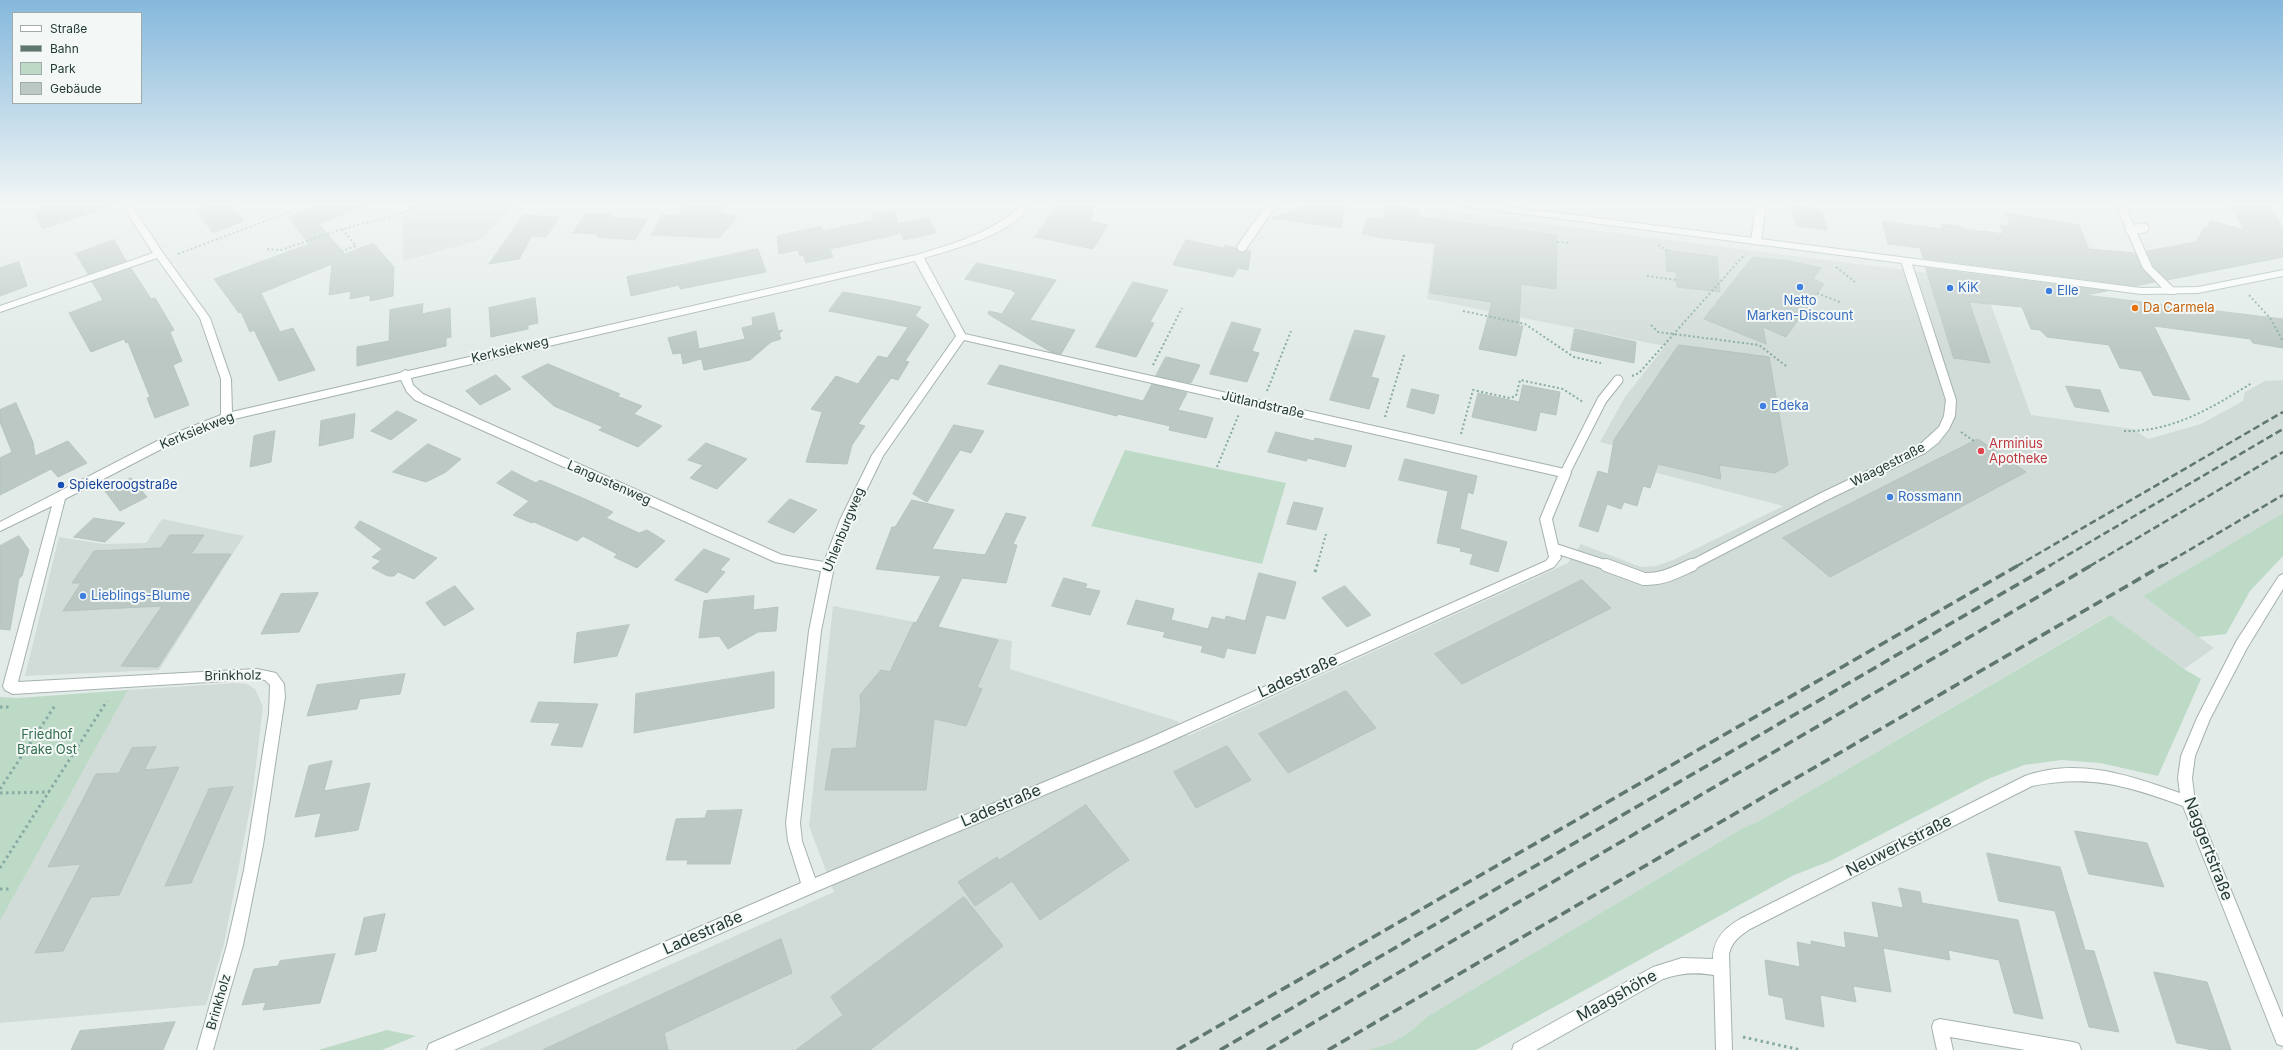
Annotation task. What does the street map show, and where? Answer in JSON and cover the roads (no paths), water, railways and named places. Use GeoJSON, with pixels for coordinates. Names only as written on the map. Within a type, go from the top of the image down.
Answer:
{"type":"FeatureCollection","features":[{"type":"Feature","properties":{"kind":"street"},"geometry":{"type":"LineString","coordinates":[[159,252],[205,318],[226,379],[227,417]]}},
{"type":"Feature","properties":{"kind":"street","name":"Kerksiekweg"},"geometry":{"type":"LineString","coordinates":[[0,527],[167,441],[227,417],[405,374],[918,257],[934,252]]}},
{"type":"Feature","properties":{"kind":"street"},"geometry":{"type":"LineString","coordinates":[[1835,252],[2141,291],[2172,292],[2198,290],[2283,273]]}},
{"type":"Feature","properties":{"kind":"street"},"geometry":{"type":"LineString","coordinates":[[2140,252],[2148,268],[2172,292]]}},
{"type":"Feature","properties":{"kind":"street"},"geometry":{"type":"LineString","coordinates":[[0,309],[162,257]]}},
{"type":"Feature","properties":{"kind":"street"},"geometry":{"type":"LineString","coordinates":[[918,257],[961,336]]}},
{"type":"Feature","properties":{"kind":"street","name":"Waagestraße"},"geometry":{"type":"LineString","coordinates":[[1692,565],[1825,496],[1921,450],[1935,441],[1948,425],[1951,400],[1906,261]]}},
{"type":"Feature","properties":{"kind":"street","name":"Jütlandstraße"},"geometry":{"type":"LineString","coordinates":[[961,336],[1565,473]]}},
{"type":"Feature","properties":{"kind":"street","name":"Uhlenburgweg"},"geometry":{"type":"LineString","coordinates":[[810,887],[795,841],[793,823],[816,625],[828,567],[846,520],[878,455],[961,336]]}},
{"type":"Feature","properties":{"kind":"street","name":"Langustenweg"},"geometry":{"type":"LineString","coordinates":[[405,374],[406,383],[411,391],[419,397],[486,428],[779,559],[806,566],[828,567]]}},
{"type":"Feature","properties":{"kind":"street"},"geometry":{"type":"LineString","coordinates":[[1554,548],[1548,533],[1546,519],[1565,473]]}},
{"type":"Feature","properties":{"kind":"street","name":"Brinkholz"},"geometry":{"type":"LineString","coordinates":[[60,496],[10,686],[13,688],[257,674],[267,674],[273,678],[277,685],[277,704],[262,813],[248,884],[235,944],[205,1050]]}},
{"type":"Feature","properties":{"kind":"street","name":"Ladestraße"},"geometry":{"type":"LineString","coordinates":[[435,1050],[810,887],[1150,744],[1544,566],[1555,558],[1554,548]]}},
{"type":"Feature","properties":{"kind":"street","name":"Naggertstraße"},"geometry":{"type":"LineString","coordinates":[[2282,1035],[2188,802],[2185,778],[2188,756],[2204,718],[2242,644],[2283,579]]}},
{"type":"Feature","properties":{"kind":"street","name":"Neuwerkstraße"},"geometry":{"type":"LineString","coordinates":[[1724,1050],[1721,968],[1723,941],[1732,932],[2030,780],[2069,772],[2106,774],[2188,802]]}},
{"type":"Feature","properties":{"kind":"street","name":"Maagshöhe"},"geometry":{"type":"LineString","coordinates":[[1520,1050],[1660,972],[1674,966],[1687,965],[1721,968]]}},
{"type":"Feature","properties":{"kind":"street"},"geometry":{"type":"LineString","coordinates":[[1945,1050],[1940,1027],[2073,1050]]}},
{"type":"Feature","properties":{"kind":"lane"},"geometry":{"type":"LineString","coordinates":[[1565,473],[1597,410],[1618,380]]}},
{"type":"Feature","properties":{"kind":"lane"},"geometry":{"type":"LineString","coordinates":[[1554,548],[1584,556],[1644,579],[1652,580],[1692,565]]}},
{"type":"Feature","properties":{"kind":"railway"},"geometry":{"type":"LineString","coordinates":[[2017,566],[2283,412]]}},
{"type":"Feature","properties":{"kind":"railway"},"geometry":{"type":"LineString","coordinates":[[2049,566],[2283,429]]}},
{"type":"Feature","properties":{"kind":"railway"},"geometry":{"type":"LineString","coordinates":[[2090,566],[2283,452]]}},
{"type":"Feature","properties":{"kind":"railway"},"geometry":{"type":"LineString","coordinates":[[2162,566],[2283,495]]}},
{"type":"Feature","properties":{"kind":"railway"},"geometry":{"type":"LineString","coordinates":[[1177,1050],[2019,565]]}},
{"type":"Feature","properties":{"kind":"railway"},"geometry":{"type":"LineString","coordinates":[[1220,1050],[2051,565]]}},
{"type":"Feature","properties":{"kind":"railway"},"geometry":{"type":"LineString","coordinates":[[1267,1050],[2092,565]]}},
{"type":"Feature","properties":{"kind":"railway"},"geometry":{"type":"LineString","coordinates":[[1328,1050],[2163,565]]}},
{"type":"Feature","properties":{"kind":"place","name":"Netto Marken-Discount"},"geometry":{"type":"Point","coordinates":[1800,287]}},
{"type":"Feature","properties":{"kind":"place","name":"KiK"},"geometry":{"type":"Point","coordinates":[1950,288]}},
{"type":"Feature","properties":{"kind":"place","name":"Elle"},"geometry":{"type":"Point","coordinates":[2049,291]}},
{"type":"Feature","properties":{"kind":"place","name":"Da Carmela"},"geometry":{"type":"Point","coordinates":[2135,308]}},
{"type":"Feature","properties":{"kind":"place","name":"Edeka"},"geometry":{"type":"Point","coordinates":[1763,406]}},
{"type":"Feature","properties":{"kind":"place","name":"Arminius Apotheke"},"geometry":{"type":"Point","coordinates":[1981,451]}},
{"type":"Feature","properties":{"kind":"place","name":"Spiekeroogstraße"},"geometry":{"type":"Point","coordinates":[61,485]}},
{"type":"Feature","properties":{"kind":"place","name":"Rossmann"},"geometry":{"type":"Point","coordinates":[1890,497]}},
{"type":"Feature","properties":{"kind":"place","name":"Lieblings-Blume"},"geometry":{"type":"Point","coordinates":[83,596]}},
{"type":"Feature","properties":{"kind":"park label","name":"Friedhof Brake Ost"},"geometry":{"type":"Point","coordinates":[47,742]}}]}
